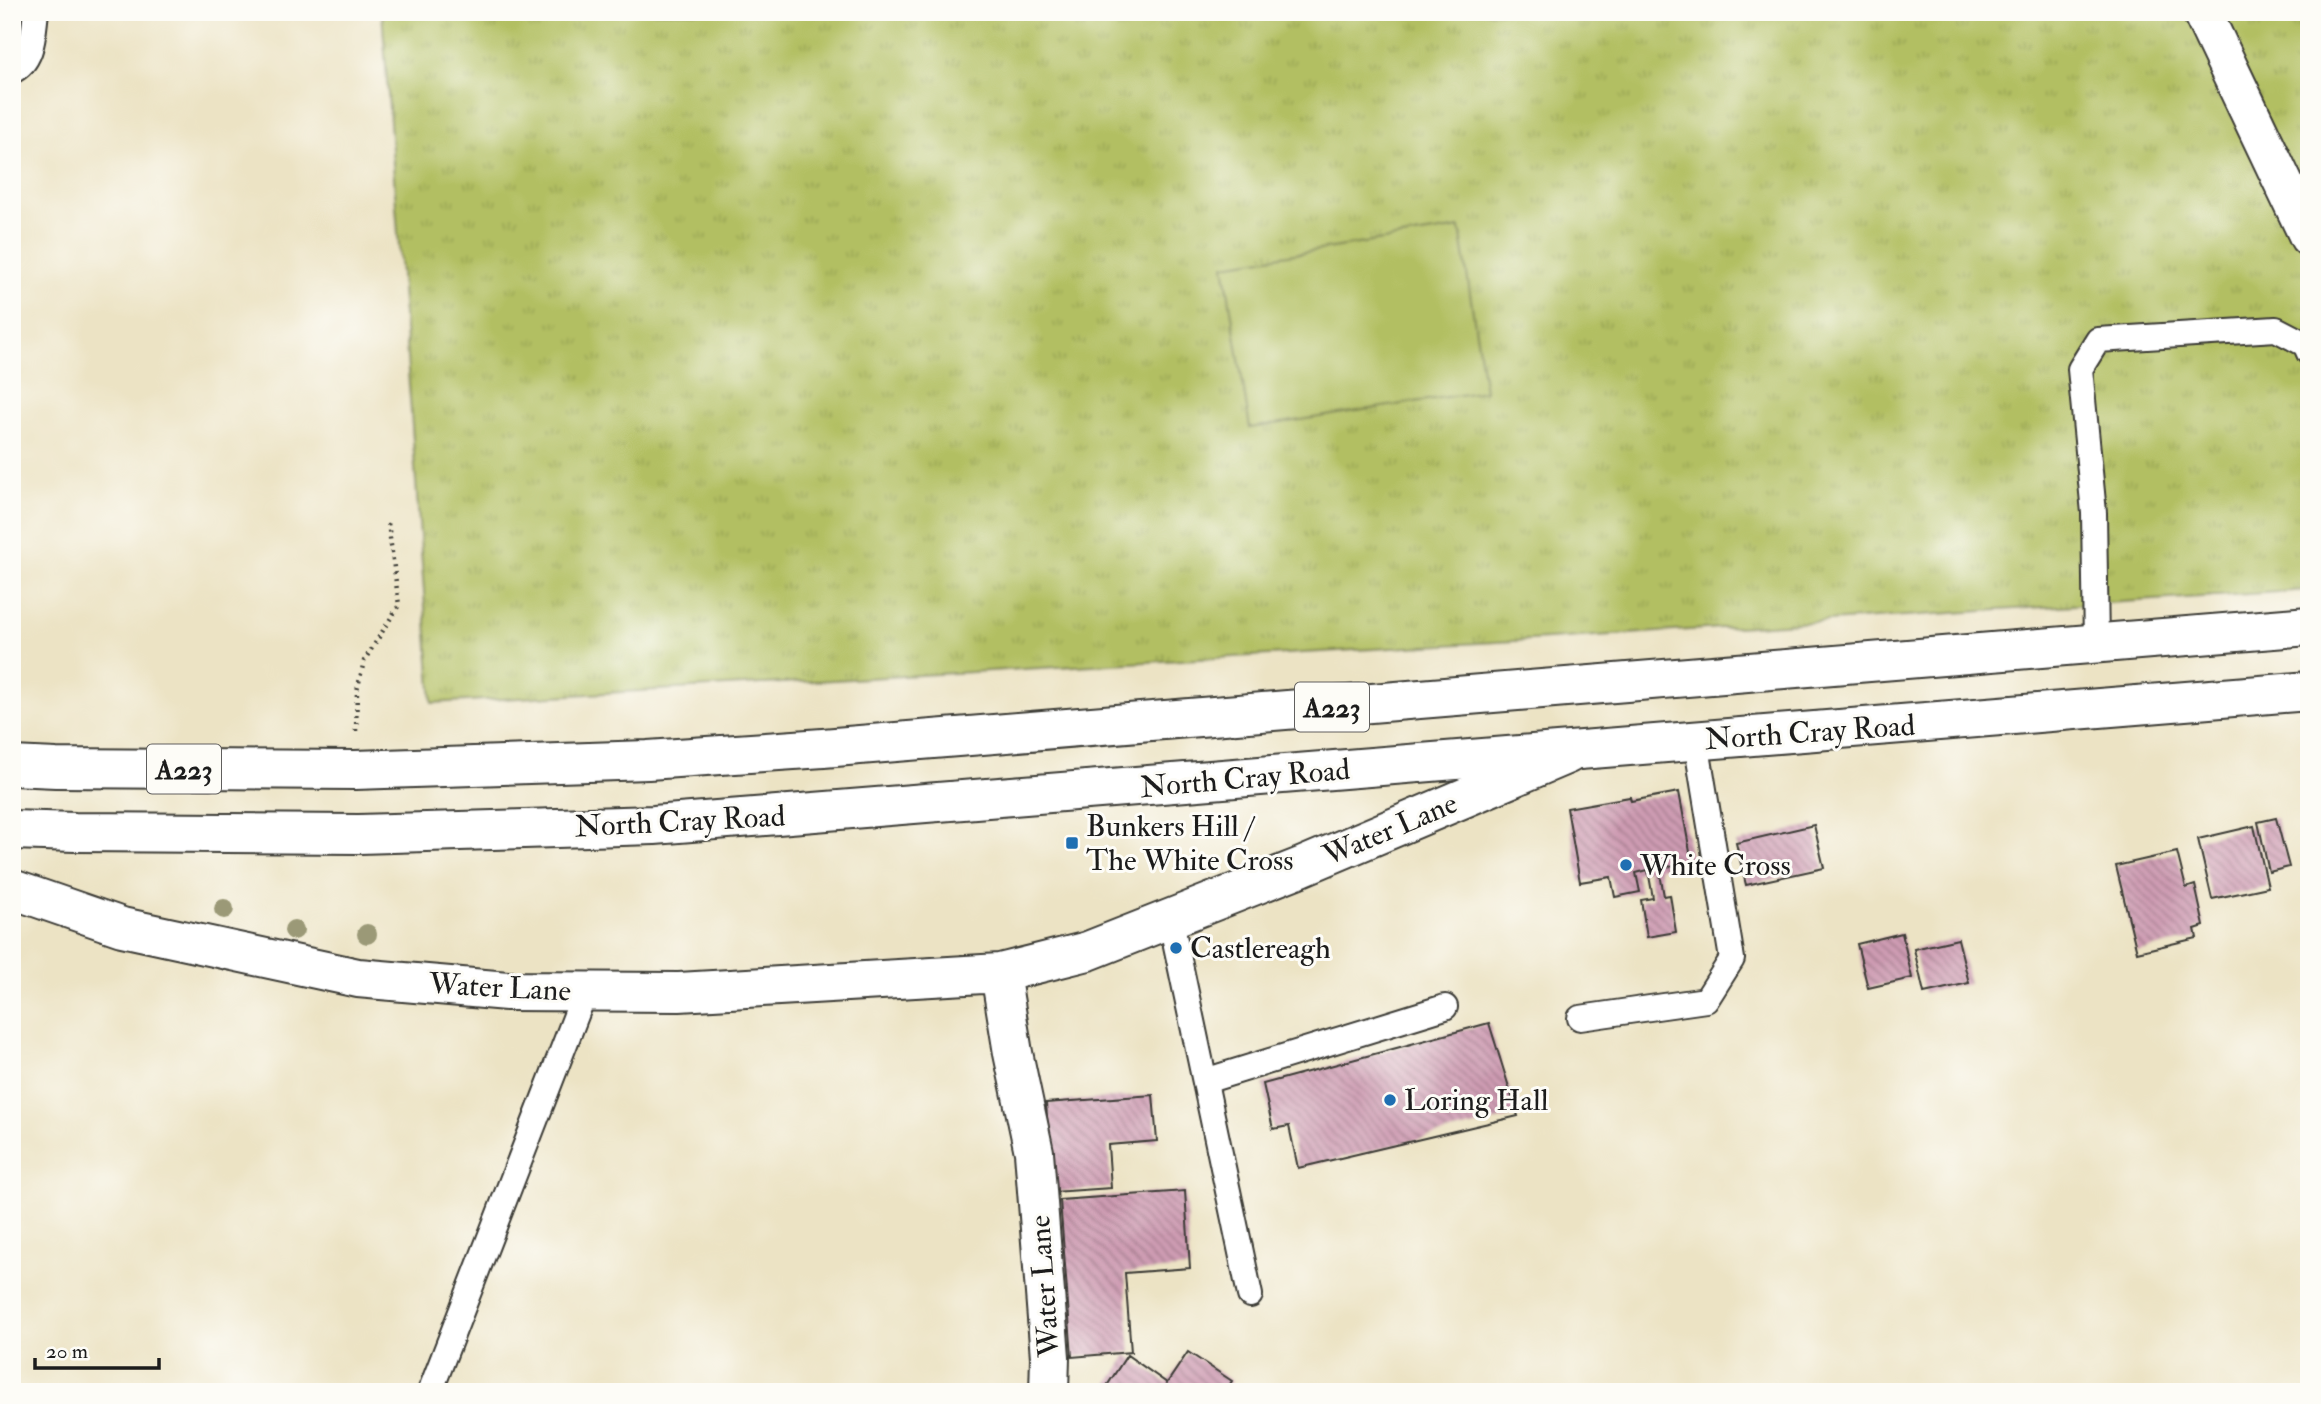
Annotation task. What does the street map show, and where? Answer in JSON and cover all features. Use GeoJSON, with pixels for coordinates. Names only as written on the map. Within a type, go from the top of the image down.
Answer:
{"type":"FeatureCollection","features":[{"type":"Feature","properties":{"kind":"main road"},"geometry":{"type":"LineString","coordinates":[[2202,12],[2309,237]]}},
{"type":"Feature","properties":{"kind":"main road","name":"North Cray Road"},"geometry":{"type":"LineString","coordinates":[[12,766],[355,770],[648,760],[891,743],[2309,626]]}},
{"type":"Feature","properties":{"kind":"main road","name":"North Cray Road"},"geometry":{"type":"LineString","coordinates":[[12,830],[359,834],[654,825],[2309,691]]}},
{"type":"Feature","properties":{"kind":"main road","name":"Water Lane"},"geometry":{"type":"LineString","coordinates":[[12,889],[122,927],[358,978],[507,991],[679,992],[1000,974],[1088,951],[1301,867],[1580,749]]}},
{"type":"Feature","properties":{"kind":"main road","name":"Water Lane"},"geometry":{"type":"LineString","coordinates":[[1000,974],[1034,1152],[1050,1357],[1049,1392]]}},
{"type":"Feature","properties":{"kind":"lane"},"geometry":{"type":"LineString","coordinates":[[12,71],[21,67],[29,57],[36,12]]}},
{"type":"Feature","properties":{"kind":"lane"},"geometry":{"type":"LineString","coordinates":[[2096,644],[2094,513],[2080,369],[2098,340],[2276,329],[2305,344],[2309,353]]}},
{"type":"Feature","properties":{"kind":"lane"},"geometry":{"type":"LineString","coordinates":[[1580,1018],[1706,1000],[1732,959],[1696,741]]}},
{"type":"Feature","properties":{"kind":"lane"},"geometry":{"type":"LineString","coordinates":[[1170,917],[1250,1295]]}},
{"type":"Feature","properties":{"kind":"lane"},"geometry":{"type":"LineString","coordinates":[[430,1392],[585,992]]}},
{"type":"Feature","properties":{"kind":"lane"},"geometry":{"type":"LineString","coordinates":[[1205,1082],[1445,1007]]}},
{"type":"Feature","properties":{"kind":"path"},"geometry":{"type":"LineString","coordinates":[[357,691],[364,661],[399,605],[388,523]]}},
{"type":"Feature","properties":{"kind":"green space"},"geometry":{"type":"Polygon","coordinates":[[[382,12],[2309,12],[2309,590],[1565,638],[432,703],[382,12]]]}},
{"type":"Feature","properties":{"kind":"green space"},"geometry":{"type":"Polygon","coordinates":[[[1460,228],[1485,391],[1250,428],[1224,265],[1460,228]]]}},
{"type":"Feature","properties":{"kind":"building","name":"White Cross"},"geometry":{"type":"Polygon","coordinates":[[[1679,792],[1692,863],[1659,868],[1664,896],[1670,895],[1676,932],[1647,937],[1641,900],[1653,898],[1648,870],[1636,873],[1640,892],[1615,897],[1611,877],[1580,882],[1567,808],[1630,797],[1631,801],[1679,792]]]}},
{"type":"Feature","properties":{"kind":"building"},"geometry":{"type":"Polygon","coordinates":[[[2276,818],[2289,867],[2269,872],[2258,822],[2276,818]]]}},
{"type":"Feature","properties":{"kind":"building"},"geometry":{"type":"Polygon","coordinates":[[[1814,825],[1824,868],[1746,885],[1736,843],[1814,825]]]}},
{"type":"Feature","properties":{"kind":"building"},"geometry":{"type":"Polygon","coordinates":[[[2254,826],[2268,887],[2212,899],[2198,839],[2254,826]]]}},
{"type":"Feature","properties":{"kind":"building"},"geometry":{"type":"Polygon","coordinates":[[[2177,852],[2186,888],[2195,885],[2204,926],[2195,929],[2197,938],[2137,952],[2116,866],[2177,852]]]}},
{"type":"Feature","properties":{"kind":"building"},"geometry":{"type":"Polygon","coordinates":[[[1902,933],[1912,978],[1868,988],[1857,944],[1902,933]]]}},
{"type":"Feature","properties":{"kind":"building"},"geometry":{"type":"Polygon","coordinates":[[[1958,939],[1969,983],[1924,993],[1914,949],[1958,939]]]}},
{"type":"Feature","properties":{"kind":"building","name":"Loring Hall"},"geometry":{"type":"Polygon","coordinates":[[[1489,1023],[1518,1116],[1298,1168],[1289,1126],[1273,1129],[1263,1084],[1489,1023]]]}},
{"type":"Feature","properties":{"kind":"building"},"geometry":{"type":"Polygon","coordinates":[[[1153,1095],[1157,1141],[1108,1145],[1111,1188],[1053,1192],[1046,1103],[1153,1095]]]}},
{"type":"Feature","properties":{"kind":"building"},"geometry":{"type":"Polygon","coordinates":[[[1185,1191],[1190,1268],[1125,1273],[1131,1352],[1072,1357],[1060,1200],[1185,1191]]]}},
{"type":"Feature","properties":{"kind":"building"},"geometry":{"type":"Polygon","coordinates":[[[1188,1352],[1232,1381],[1225,1392],[1103,1392],[1127,1355],[1167,1383],[1188,1352]]]}},
{"type":"Feature","properties":{"kind":"place","name":"Bunkers Hill / The White Cross"},"geometry":{"type":"Point","coordinates":[1072,843]}},
{"type":"Feature","properties":{"kind":"place","name":"White Cross"},"geometry":{"type":"Point","coordinates":[1626,865]}},
{"type":"Feature","properties":{"kind":"place","name":"Castlereagh"},"geometry":{"type":"Point","coordinates":[1176,948]}},
{"type":"Feature","properties":{"kind":"place","name":"Loring Hall"},"geometry":{"type":"Point","coordinates":[1390,1100]}}]}
